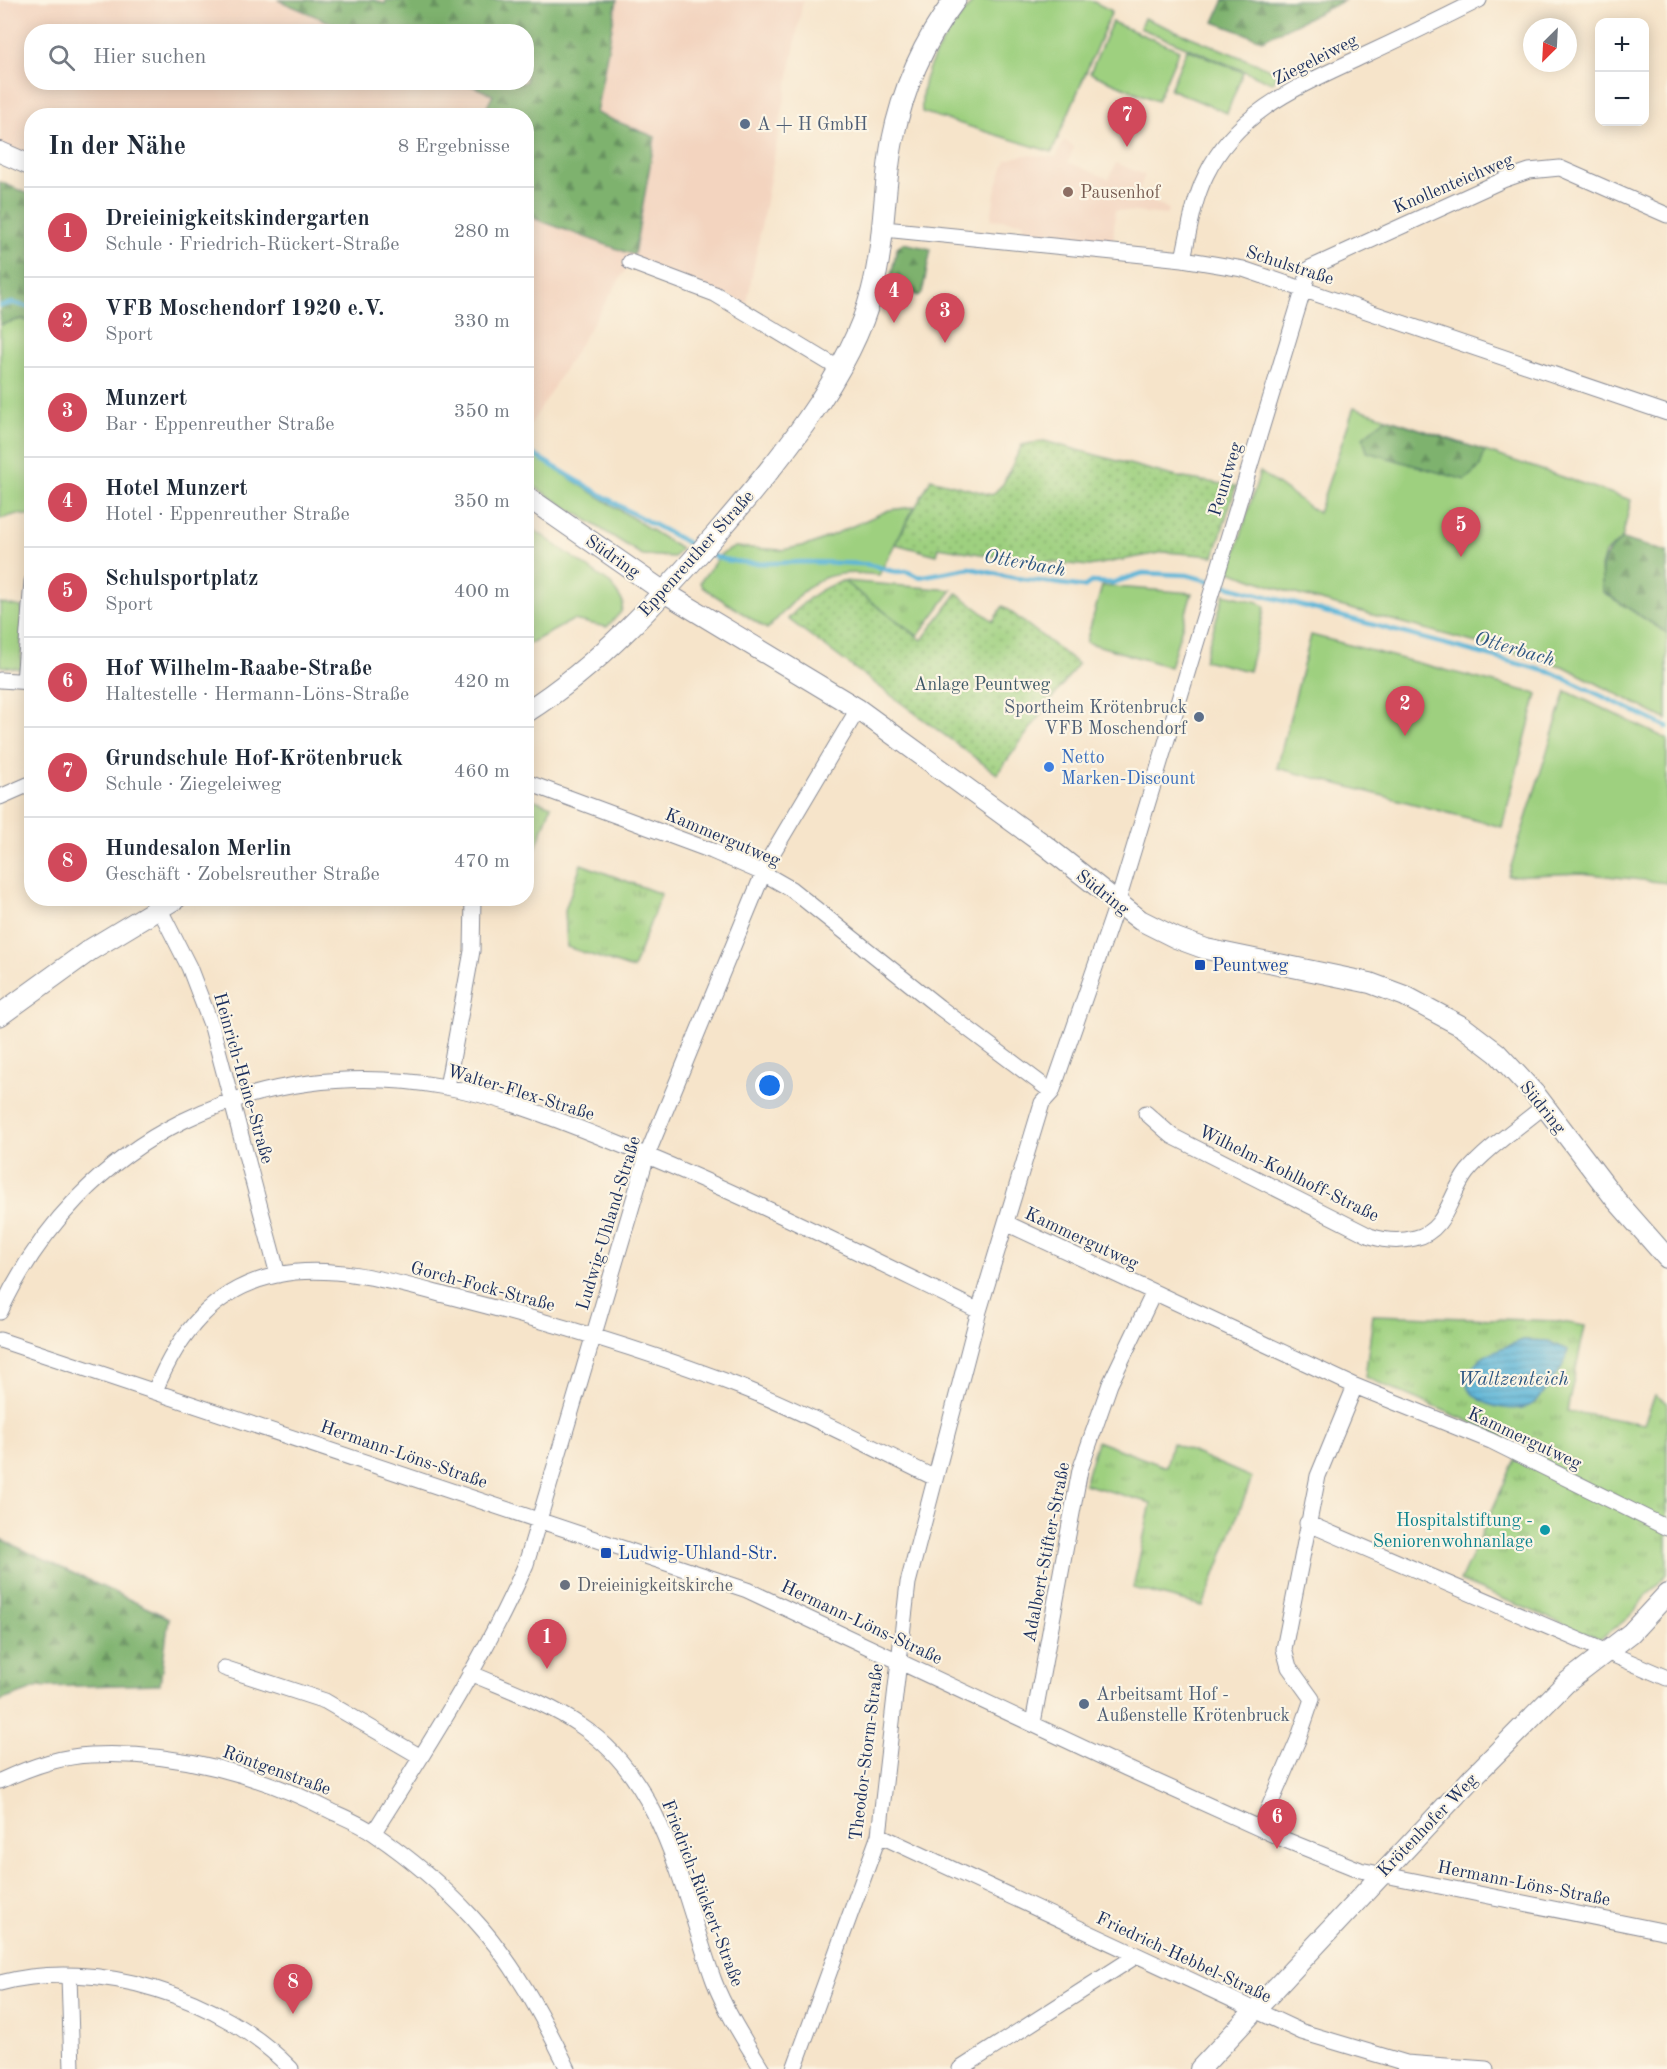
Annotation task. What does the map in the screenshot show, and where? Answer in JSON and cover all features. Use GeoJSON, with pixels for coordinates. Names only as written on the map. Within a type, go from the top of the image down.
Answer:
{"type":"FeatureCollection","features":[{"type":"Feature","properties":{"kind":"main road","name":"Eppenreuther Straße"},"geometry":{"type":"LineString","coordinates":[[534,706],[578,676],[691,563],[802,428],[838,368],[854,339],[872,293],[884,229],[892,145],[902,105],[916,66],[939,21],[955,0]]}},
{"type":"Feature","properties":{"kind":"main road"},"geometry":{"type":"LineString","coordinates":[[0,1015],[59,971],[156,906]]}},
{"type":"Feature","properties":{"kind":"street","name":"Ziegeleiweg"},"geometry":{"type":"LineString","coordinates":[[1183,260],[1197,198],[1206,175],[1218,155],[1244,123],[1288,91],[1479,0]]}},
{"type":"Feature","properties":{"kind":"street"},"geometry":{"type":"LineString","coordinates":[[0,152],[24,162]]}},
{"type":"Feature","properties":{"kind":"street","name":"Knollenteichweg"},"geometry":{"type":"LineString","coordinates":[[1302,289],[1310,268],[1327,259],[1503,180],[1529,171],[1560,168],[1667,215]]}},
{"type":"Feature","properties":{"kind":"street","name":"Schulstraße"},"geometry":{"type":"LineString","coordinates":[[884,229],[1183,260],[1243,269],[1667,413]]}},
{"type":"Feature","properties":{"kind":"street"},"geometry":{"type":"LineString","coordinates":[[630,262],[715,294],[838,368]]}},
{"type":"Feature","properties":{"kind":"street","name":"Peuntweg"},"geometry":{"type":"LineString","coordinates":[[1052,1092],[1117,904],[1302,289]]}},
{"type":"Feature","properties":{"kind":"street","name":"Südring"},"geometry":{"type":"LineString","coordinates":[[534,502],[664,592],[858,710],[1046,846],[1140,920],[1202,948],[1370,983],[1406,996],[1463,1027],[1497,1053],[1544,1106],[1616,1200],[1667,1258]]}},
{"type":"Feature","properties":{"kind":"street"},"geometry":{"type":"LineString","coordinates":[[0,680],[24,682]]}},
{"type":"Feature","properties":{"kind":"street","name":"Ludwig-Uhland-Straße"},"geometry":{"type":"LineString","coordinates":[[374,1832],[470,1673],[506,1609],[526,1564],[647,1155],[763,873],[858,710]]}},
{"type":"Feature","properties":{"kind":"street","name":"Kammergutweg"},"geometry":{"type":"LineString","coordinates":[[534,785],[670,834],[763,873],[817,908],[939,1007],[1052,1092],[1042,1103],[1006,1223],[1153,1294],[1355,1386],[1491,1441],[1667,1528]]}},
{"type":"Feature","properties":{"kind":"street"},"geometry":{"type":"LineString","coordinates":[[0,797],[24,786]]}},
{"type":"Feature","properties":{"kind":"street","name":"Heinrich-Heine-Straße"},"geometry":{"type":"LineString","coordinates":[[164,906],[212,1027],[278,1275]]}},
{"type":"Feature","properties":{"kind":"street"},"geometry":{"type":"LineString","coordinates":[[447,1087],[472,951],[473,906]]}},
{"type":"Feature","properties":{"kind":"street","name":"Walter-Flex-Straße"},"geometry":{"type":"LineString","coordinates":[[0,1312],[38,1245],[80,1193],[139,1144],[174,1124],[231,1100],[334,1081],[396,1081],[447,1087],[563,1122],[722,1187],[979,1311]]}},
{"type":"Feature","properties":{"kind":"street","name":"Wilhelm-Kohlhoff-Straße"},"geometry":{"type":"LineString","coordinates":[[1146,1113],[1172,1136],[1370,1236],[1397,1241],[1424,1237],[1432,1232],[1440,1223],[1467,1172],[1544,1106]]}},
{"type":"Feature","properties":{"kind":"street","name":"Theodor-Storm-Straße"},"geometry":{"type":"LineString","coordinates":[[794,2069],[879,1835],[908,1583],[979,1311],[1006,1223]]}},
{"type":"Feature","properties":{"kind":"street","name":"Gorch-Fock-Straße"},"geometry":{"type":"LineString","coordinates":[[155,1391],[168,1359],[197,1319],[226,1295],[278,1275],[342,1274],[398,1283],[593,1337],[745,1389],[935,1478]]}},
{"type":"Feature","properties":{"kind":"street","name":"Adalbert-Stifter-Straße"},"geometry":{"type":"LineString","coordinates":[[1033,1723],[1080,1470],[1110,1384],[1153,1294]]}},
{"type":"Feature","properties":{"kind":"street","name":"Hermann-Löns-Straße"},"geometry":{"type":"LineString","coordinates":[[0,1340],[747,1590],[1260,1828],[1360,1870],[1667,1932]]}},
{"type":"Feature","properties":{"kind":"street"},"geometry":{"type":"LineString","coordinates":[[1260,1828],[1298,1740],[1312,1699],[1289,1667],[1284,1649],[1318,1476],[1355,1386]]}},
{"type":"Feature","properties":{"kind":"street"},"geometry":{"type":"LineString","coordinates":[[1307,1523],[1667,1678]]}},
{"type":"Feature","properties":{"kind":"street","name":"Krötenhofer Weg"},"geometry":{"type":"LineString","coordinates":[[1200,2069],[1379,1874],[1566,1683],[1631,1633],[1667,1594]]}},
{"type":"Feature","properties":{"kind":"street"},"geometry":{"type":"LineString","coordinates":[[224,1668],[326,1701],[420,1758]]}},
{"type":"Feature","properties":{"kind":"street","name":"Friedrich-Rückert-Straße"},"geometry":{"type":"LineString","coordinates":[[470,1673],[548,1707],[583,1726],[610,1751],[638,1785],[666,1841],[715,1984],[735,2024],[762,2069]]}},
{"type":"Feature","properties":{"kind":"street","name":"Röntgenstraße"},"geometry":{"type":"LineString","coordinates":[[0,1780],[51,1762],[90,1755],[197,1762],[244,1775],[305,1797],[374,1832],[428,1875],[472,1917],[506,1959],[539,2010],[568,2069]]}},
{"type":"Feature","properties":{"kind":"street","name":"Friedrich-Hebbel-Straße"},"geometry":{"type":"LineString","coordinates":[[879,1835],[1302,2032],[1372,2055],[1406,2063],[1486,2069]]}},
{"type":"Feature","properties":{"kind":"street"},"geometry":{"type":"LineString","coordinates":[[960,2069],[1136,1956]]}},
{"type":"Feature","properties":{"kind":"street"},"geometry":{"type":"LineString","coordinates":[[69,1976],[72,2069]]}},
{"type":"Feature","properties":{"kind":"street"},"geometry":{"type":"LineString","coordinates":[[0,1983],[69,1976],[133,1983],[190,2000],[246,2030],[291,2069]]}},
{"type":"Feature","properties":{"kind":"shaded area"},"geometry":{"type":"Polygon","coordinates":[[[0,0],[278,0],[334,24],[24,24],[24,90],[483,90],[493,95],[487,108],[24,108],[24,162],[0,149],[0,0]]]}},
{"type":"Feature","properties":{"kind":"shaded area"},"geometry":{"type":"Polygon","coordinates":[[[617,0],[803,0],[747,303],[660,270],[634,256],[534,419],[534,219],[634,255],[655,137],[596,113],[617,0]]]}},
{"type":"Feature","properties":{"kind":"shaded area","name":"Pausenhof"},"geometry":{"type":"Polygon","coordinates":[[[1064,140],[1074,147],[1068,162],[1109,179],[1116,163],[1145,175],[1140,187],[1140,196],[1169,209],[1166,215],[1115,210],[1113,245],[1023,236],[1024,222],[991,219],[996,187],[1006,160],[1025,155],[1056,157],[1064,140]]]}},
{"type":"Feature","properties":{"kind":"green space"},"geometry":{"type":"Polygon","coordinates":[[[278,0],[374,0],[385,4],[386,0],[617,0],[596,113],[655,137],[634,255],[534,219],[534,108],[486,108],[493,95],[482,90],[534,90],[534,24],[334,24],[278,0]]]}},
{"type":"Feature","properties":{"kind":"green space"},"geometry":{"type":"Polygon","coordinates":[[[974,0],[1090,0],[1112,11],[1052,152],[922,112],[922,96],[930,66],[945,38],[974,0]]]}},
{"type":"Feature","properties":{"kind":"green space"},"geometry":{"type":"Polygon","coordinates":[[[1224,0],[1345,0],[1262,40],[1214,22],[1224,0]]]}},
{"type":"Feature","properties":{"kind":"green space"},"geometry":{"type":"Polygon","coordinates":[[[1144,18],[1277,72],[1273,83],[1140,28],[1144,18]]]}},
{"type":"Feature","properties":{"kind":"green space"},"geometry":{"type":"Polygon","coordinates":[[[1112,22],[1179,50],[1157,101],[1090,73],[1112,22]]]}},
{"type":"Feature","properties":{"kind":"green space"},"geometry":{"type":"Polygon","coordinates":[[[1187,49],[1243,72],[1227,113],[1170,89],[1187,49]]]}},
{"type":"Feature","properties":{"kind":"green space"},"geometry":{"type":"Polygon","coordinates":[[[0,182],[24,192],[24,320],[0,325],[0,182]]]}},
{"type":"Feature","properties":{"kind":"green space"},"geometry":{"type":"Polygon","coordinates":[[[903,243],[931,249],[922,294],[918,296],[889,285],[897,248],[903,243]]]}},
{"type":"Feature","properties":{"kind":"green space"},"geometry":{"type":"Polygon","coordinates":[[[24,320],[24,515],[17,514],[0,519],[0,325],[24,320]]]}},
{"type":"Feature","properties":{"kind":"green space"},"geometry":{"type":"Polygon","coordinates":[[[1354,407],[1631,500],[1622,539],[1605,553],[1601,567],[1603,592],[1667,633],[1667,720],[1565,667],[1288,592],[1230,571],[1260,472],[1318,513],[1354,407]]]}},
{"type":"Feature","properties":{"kind":"green space"},"geometry":{"type":"Polygon","coordinates":[[[1386,418],[1485,451],[1480,467],[1465,480],[1367,452],[1363,437],[1386,418]]]}},
{"type":"Feature","properties":{"kind":"green space"},"geometry":{"type":"Polygon","coordinates":[[[1044,441],[1177,477],[1236,486],[1214,556],[1165,552],[1089,566],[1004,558],[939,547],[937,555],[895,544],[931,479],[992,495],[1003,484],[1022,445],[1044,441]]]}},
{"type":"Feature","properties":{"kind":"green space"},"geometry":{"type":"Polygon","coordinates":[[[534,455],[681,549],[674,557],[642,555],[534,486],[534,455]]]}},
{"type":"Feature","properties":{"kind":"green space"},"geometry":{"type":"Polygon","coordinates":[[[914,507],[879,575],[857,573],[826,577],[803,592],[767,629],[702,587],[700,582],[721,554],[735,547],[782,550],[812,544],[889,510],[914,507]]]}},
{"type":"Feature","properties":{"kind":"green space"},"geometry":{"type":"Polygon","coordinates":[[[534,530],[611,584],[623,602],[621,612],[607,627],[573,620],[534,641],[534,530]]]}},
{"type":"Feature","properties":{"kind":"green space"},"geometry":{"type":"Polygon","coordinates":[[[1622,539],[1667,552],[1667,633],[1603,592],[1603,562],[1609,551],[1622,539]]]}},
{"type":"Feature","properties":{"kind":"green space"},"geometry":{"type":"Polygon","coordinates":[[[843,581],[952,590],[918,636],[843,581]]]}},
{"type":"Feature","properties":{"kind":"green space","name":"Anlage Peuntweg"},"geometry":{"type":"Polygon","coordinates":[[[843,581],[922,640],[957,593],[993,621],[1003,606],[1078,664],[997,774],[788,619],[813,596],[843,581]]]}},
{"type":"Feature","properties":{"kind":"green space"},"geometry":{"type":"Polygon","coordinates":[[[1102,586],[1192,593],[1170,667],[1086,642],[1102,586]]]}},
{"type":"Feature","properties":{"kind":"green space"},"geometry":{"type":"Polygon","coordinates":[[[1224,594],[1258,602],[1265,607],[1249,671],[1204,660],[1224,594]]]}},
{"type":"Feature","properties":{"kind":"green space"},"geometry":{"type":"Polygon","coordinates":[[[0,603],[22,607],[21,669],[0,666],[0,603]]]}},
{"type":"Feature","properties":{"kind":"green space"},"geometry":{"type":"Polygon","coordinates":[[[1311,635],[1537,694],[1502,827],[1277,768],[1311,635]]]}},
{"type":"Feature","properties":{"kind":"green space"},"geometry":{"type":"Polygon","coordinates":[[[1566,691],[1667,739],[1667,883],[1581,873],[1508,876],[1566,691]]]}},
{"type":"Feature","properties":{"kind":"green space"},"geometry":{"type":"Polygon","coordinates":[[[534,800],[551,806],[534,851],[534,800]]]}},
{"type":"Feature","properties":{"kind":"green space"},"geometry":{"type":"Polygon","coordinates":[[[581,864],[661,894],[633,969],[567,947],[565,910],[581,864]]]}},
{"type":"Feature","properties":{"kind":"green space"},"geometry":{"type":"Polygon","coordinates":[[[1373,1315],[1557,1321],[1585,1326],[1567,1411],[1644,1424],[1655,1395],[1667,1403],[1667,1574],[1624,1621],[1600,1639],[1460,1581],[1522,1444],[1365,1377],[1373,1315]]]}},
{"type":"Feature","properties":{"kind":"green space"},"geometry":{"type":"Polygon","coordinates":[[[1097,1441],[1166,1467],[1172,1443],[1252,1478],[1203,1606],[1133,1588],[1151,1503],[1084,1484],[1097,1441]]]}},
{"type":"Feature","properties":{"kind":"green space"},"geometry":{"type":"Polygon","coordinates":[[[0,1539],[169,1618],[160,1684],[39,1687],[0,1701],[0,1539]]]}},
{"type":"Feature","properties":{"kind":"water","name":"Waltzenteich"},"geometry":{"type":"Polygon","coordinates":[[[1523,1340],[1547,1341],[1568,1350],[1563,1364],[1544,1393],[1529,1406],[1517,1409],[1504,1408],[1480,1400],[1467,1384],[1469,1373],[1477,1362],[1487,1355],[1523,1340]]]}},
{"type":"Feature","properties":{"kind":"waterway","name":"Otterbach"},"geometry":{"type":"LineString","coordinates":[[0,306],[13,303],[24,306]]}},
{"type":"Feature","properties":{"kind":"waterway","name":"Otterbach"},"geometry":{"type":"LineString","coordinates":[[534,455],[630,512],[697,548]]}},
{"type":"Feature","properties":{"kind":"waterway","name":"Otterbach"},"geometry":{"type":"LineString","coordinates":[[707,553],[741,562],[868,564],[895,572],[906,571],[919,577],[969,568],[1016,578],[1084,587],[1091,582],[1112,583],[1143,573],[1187,575],[1553,673],[1667,727]]}},
{"type":"Feature","properties":{"kind":"place","name":"A + H GmbH"},"geometry":{"type":"Point","coordinates":[745,124]}},
{"type":"Feature","properties":{"kind":"place","name":"Grundschule Hof-Krötenbruck"},"geometry":{"type":"Point","coordinates":[1127,147]}},
{"type":"Feature","properties":{"kind":"place","name":"Pausenhof"},"geometry":{"type":"Point","coordinates":[1068,192]}},
{"type":"Feature","properties":{"kind":"place","name":"Hotel Munzert"},"geometry":{"type":"Point","coordinates":[894,323]}},
{"type":"Feature","properties":{"kind":"place","name":"Munzert"},"geometry":{"type":"Point","coordinates":[945,343]}},
{"type":"Feature","properties":{"kind":"place","name":"Schulsportplatz"},"geometry":{"type":"Point","coordinates":[1461,557]}},
{"type":"Feature","properties":{"kind":"place","name":"Sportheim Krötenbruck VFB Moschendorf"},"geometry":{"type":"Point","coordinates":[1199,717]}},
{"type":"Feature","properties":{"kind":"place","name":"VFB Moschendorf 1920 e.V."},"geometry":{"type":"Point","coordinates":[1405,736]}},
{"type":"Feature","properties":{"kind":"place","name":"Netto Marken-Discount"},"geometry":{"type":"Point","coordinates":[1049,767]}},
{"type":"Feature","properties":{"kind":"place","name":"Peuntweg"},"geometry":{"type":"Point","coordinates":[1200,965]}},
{"type":"Feature","properties":{"kind":"place","name":"Hospitalstiftung - Seniorenwohnanlage"},"geometry":{"type":"Point","coordinates":[1545,1530]}},
{"type":"Feature","properties":{"kind":"place","name":"Ludwig-Uhland-Str."},"geometry":{"type":"Point","coordinates":[606,1553]}},
{"type":"Feature","properties":{"kind":"place","name":"Dreieinigkeitskirche"},"geometry":{"type":"Point","coordinates":[565,1585]}},
{"type":"Feature","properties":{"kind":"place","name":"Dreieinigkeitskindergarten"},"geometry":{"type":"Point","coordinates":[547,1669]}},
{"type":"Feature","properties":{"kind":"place","name":"Arbeitsamt Hof - Außenstelle Krötenbruck"},"geometry":{"type":"Point","coordinates":[1084,1704]}},
{"type":"Feature","properties":{"kind":"place","name":"Hof Wilhelm-Raabe-Straße"},"geometry":{"type":"Point","coordinates":[1277,1849]}},
{"type":"Feature","properties":{"kind":"place","name":"Hundesalon Merlin"},"geometry":{"type":"Point","coordinates":[293,2014]}}]}
